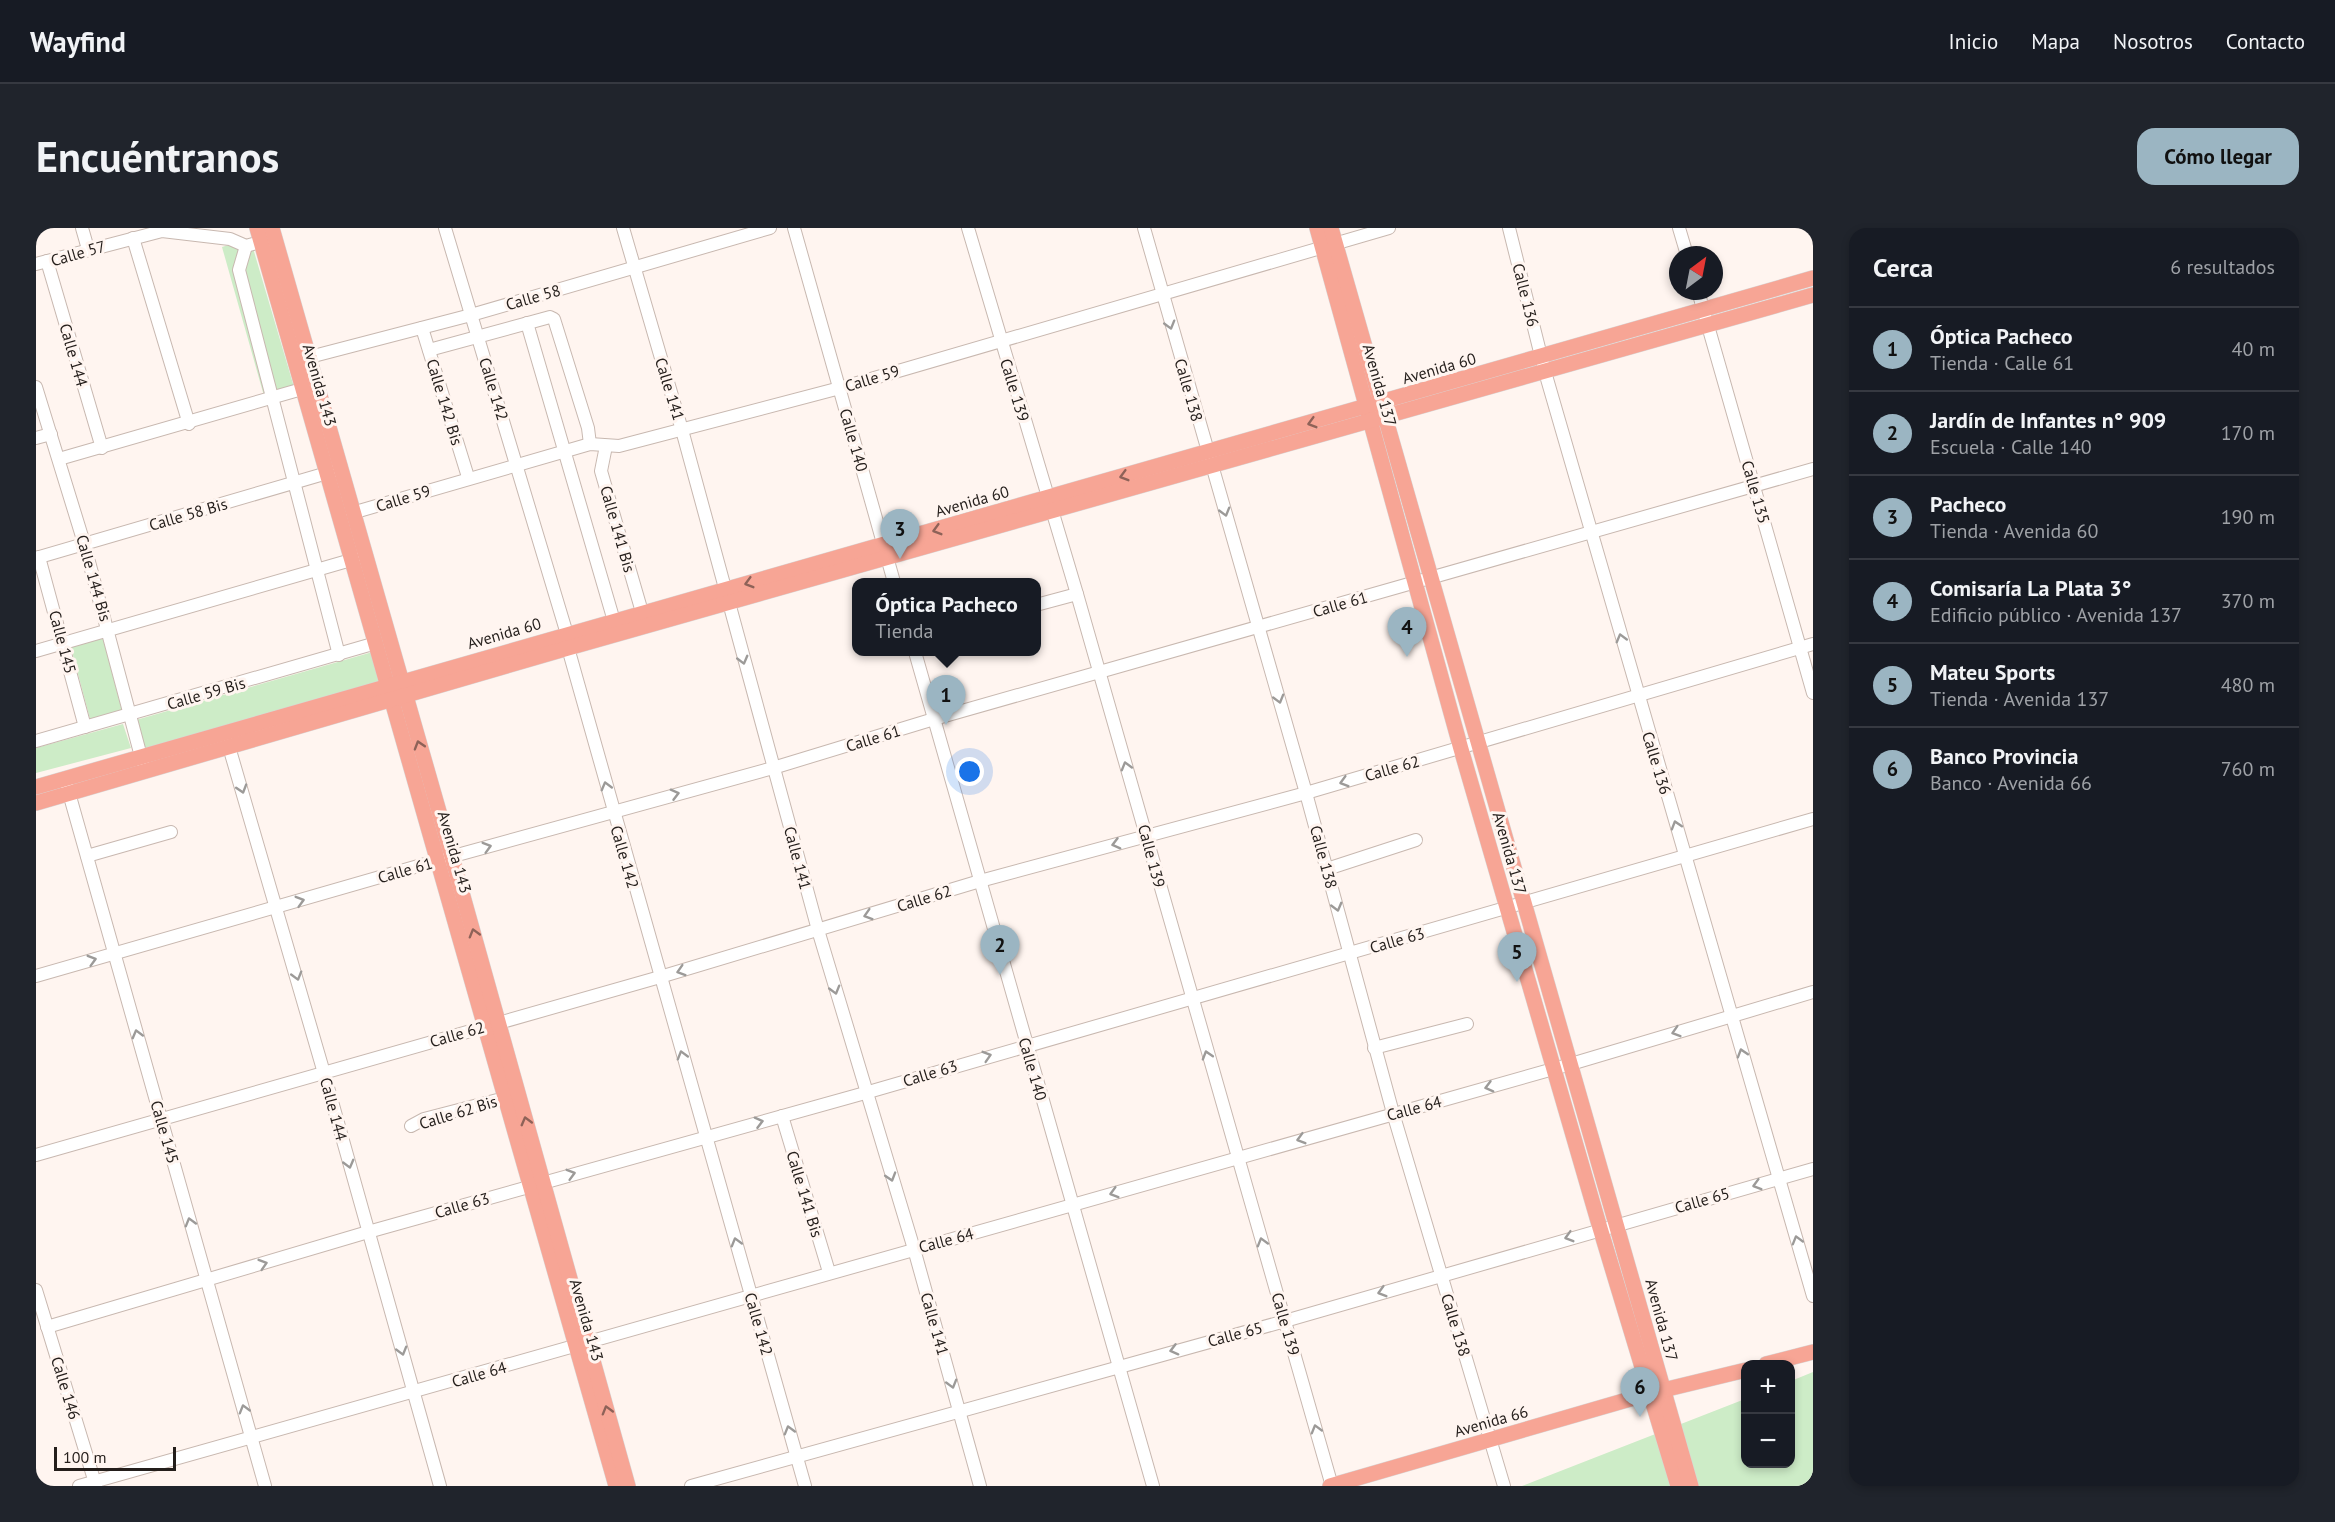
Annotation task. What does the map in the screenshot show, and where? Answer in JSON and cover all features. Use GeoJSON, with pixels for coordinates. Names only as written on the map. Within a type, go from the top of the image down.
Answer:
{"type":"FeatureCollection","features":[{"type":"Feature","properties":{"kind":"main road","name":"Avenida 143"},"geometry":{"type":"LineString","coordinates":[[272,228],[301,360],[446,859],[537,1184],[581,1344],[616,1486]]}},
{"type":"Feature","properties":{"kind":"main road","name":"Avenida 137"},"geometry":{"type":"LineString","coordinates":[[1317,228],[1330,239],[1377,412],[1415,582],[1600,1228],[1656,1396],[1691,1486]]}},
{"type":"Feature","properties":{"kind":"main road","name":"Avenida 143"},"geometry":{"type":"LineString","coordinates":[[255,239],[301,360],[302,389],[333,471],[352,513],[376,643],[397,690]]}},
{"type":"Feature","properties":{"kind":"main road","name":"Avenida 60"},"geometry":{"type":"LineString","coordinates":[[1377,412],[1541,356],[1813,278]]}},
{"type":"Feature","properties":{"kind":"main road","name":"Avenida 60"},"geometry":{"type":"LineString","coordinates":[[36,803],[67,786],[567,641],[1377,412],[1545,372],[1813,295]]}},
{"type":"Feature","properties":{"kind":"main road","name":"Avenida 137"},"geometry":{"type":"LineString","coordinates":[[1377,412],[1432,577],[1617,1224],[1678,1486]]}},
{"type":"Feature","properties":{"kind":"main road","name":"Avenida 60"},"geometry":{"type":"LineString","coordinates":[[567,641],[642,612],[726,597]]}},
{"type":"Feature","properties":{"kind":"main road","name":"Avenida 60"},"geometry":{"type":"LineString","coordinates":[[36,787],[67,786]]}},
{"type":"Feature","properties":{"kind":"main road","name":"Avenida 143"},"geometry":{"type":"LineString","coordinates":[[492,1024],[505,1098],[537,1184]]}},
{"type":"Feature","properties":{"kind":"main road","name":"Avenida 143"},"geometry":{"type":"LineString","coordinates":[[581,1344],[628,1486]]}},
{"type":"Feature","properties":{"kind":"main road"},"geometry":{"type":"LineString","coordinates":[[1784,1360],[1813,1352]]}},
{"type":"Feature","properties":{"kind":"main road","name":"Avenida 66"},"geometry":{"type":"LineString","coordinates":[[1331,1486],[1492,1443],[1741,1371]]}},
{"type":"Feature","properties":{"kind":"main road","name":"Avenida 66"},"geometry":{"type":"LineString","coordinates":[[1354,1486],[1492,1443]]}},
{"type":"Feature","properties":{"kind":"street"},"geometry":{"type":"LineString","coordinates":[[82,228],[88,249]]}},
{"type":"Feature","properties":{"kind":"street","name":"Calle 142"},"geometry":{"type":"LineString","coordinates":[[445,228],[517,465],[612,811],[805,1486]]}},
{"type":"Feature","properties":{"kind":"street","name":"Calle 141"},"geometry":{"type":"LineString","coordinates":[[623,228],[682,430],[818,930],[865,1093],[914,1249],[980,1486]]}},
{"type":"Feature","properties":{"kind":"street","name":"Calle 58"},"geometry":{"type":"LineString","coordinates":[[301,360],[471,315],[770,228]]}},
{"type":"Feature","properties":{"kind":"street","name":"Calle 140"},"geometry":{"type":"LineString","coordinates":[[794,228],[893,578]]}},
{"type":"Feature","properties":{"kind":"street","name":"Calle 139"},"geometry":{"type":"LineString","coordinates":[[968,228],[999,340],[1100,672],[1190,997],[1331,1486]]}},
{"type":"Feature","properties":{"kind":"street","name":"Calle 138"},"geometry":{"type":"LineString","coordinates":[[1144,228],[1306,793],[1374,1048],[1504,1486]]}},
{"type":"Feature","properties":{"kind":"street","name":"Calle 59"},"geometry":{"type":"LineString","coordinates":[[352,513],[468,477],[590,444],[619,446],[840,388],[1330,239],[1389,228]]}},
{"type":"Feature","properties":{"kind":"street","name":"Calle 136"},"geometry":{"type":"LineString","coordinates":[[1509,228],[1545,372],[1813,1296]]}},
{"type":"Feature","properties":{"kind":"street"},"geometry":{"type":"LineString","coordinates":[[1679,228],[1684,246]]}},
{"type":"Feature","properties":{"kind":"street","name":"Calle 57"},"geometry":{"type":"LineString","coordinates":[[41,263],[162,231],[230,239],[255,239]]}},
{"type":"Feature","properties":{"kind":"street"},"geometry":{"type":"LineString","coordinates":[[133,238],[189,424]]}},
{"type":"Feature","properties":{"kind":"street"},"geometry":{"type":"LineString","coordinates":[[255,239],[239,270],[339,654]]}},
{"type":"Feature","properties":{"kind":"street","name":"Calle 144"},"geometry":{"type":"LineString","coordinates":[[41,263],[102,448]]}},
{"type":"Feature","properties":{"kind":"street","name":"Calle 135"},"geometry":{"type":"LineString","coordinates":[[1700,300],[1813,693]]}},
{"type":"Feature","properties":{"kind":"street"},"geometry":{"type":"LineString","coordinates":[[429,350],[550,317],[554,319],[588,428],[590,444]]}},
{"type":"Feature","properties":{"kind":"street"},"geometry":{"type":"LineString","coordinates":[[526,323],[566,451],[614,621]]}},
{"type":"Feature","properties":{"kind":"street","name":"Calle 142 Bis"},"geometry":{"type":"LineString","coordinates":[[422,328],[468,477]]}},
{"type":"Feature","properties":{"kind":"street","name":"Calle 144 Bis"},"geometry":{"type":"LineString","coordinates":[[36,387],[84,543],[143,764]]}},
{"type":"Feature","properties":{"kind":"street"},"geometry":{"type":"LineString","coordinates":[[59,459],[189,424],[302,389]]}},
{"type":"Feature","properties":{"kind":"street"},"geometry":{"type":"LineString","coordinates":[[36,438],[51,434]]}},
{"type":"Feature","properties":{"kind":"street","name":"Calle 141 Bis"},"geometry":{"type":"LineString","coordinates":[[606,446],[601,471],[642,612]]}},
{"type":"Feature","properties":{"kind":"street","name":"Calle 61"},"geometry":{"type":"LineString","coordinates":[[36,976],[612,811],[773,768],[934,719],[1813,469]]}},
{"type":"Feature","properties":{"kind":"street","name":"Calle 58 Bis"},"geometry":{"type":"LineString","coordinates":[[38,558],[333,471]]}},
{"type":"Feature","properties":{"kind":"street","name":"Calle 145"},"geometry":{"type":"LineString","coordinates":[[38,558],[86,727]]}},
{"type":"Feature","properties":{"kind":"street"},"geometry":{"type":"LineString","coordinates":[[36,651],[359,558]]}},
{"type":"Feature","properties":{"kind":"street"},"geometry":{"type":"LineString","coordinates":[[1041,604],[1077,594]]}},
{"type":"Feature","properties":{"kind":"street","name":"Calle 59 Bis"},"geometry":{"type":"LineString","coordinates":[[36,741],[376,643]]}},
{"type":"Feature","properties":{"kind":"street","name":"Calle 62"},"geometry":{"type":"LineString","coordinates":[[36,1155],[660,977],[980,881],[1480,744],[1813,644]]}},
{"type":"Feature","properties":{"kind":"street","name":"Calle 140"},"geometry":{"type":"LineString","coordinates":[[916,656],[1153,1486]]}},
{"type":"Feature","properties":{"kind":"street","name":"Calle 144"},"geometry":{"type":"LineString","coordinates":[[227,740],[277,907],[440,1486]]}},
{"type":"Feature","properties":{"kind":"street","name":"Calle 145"},"geometry":{"type":"LineString","coordinates":[[67,786],[265,1486]]}},
{"type":"Feature","properties":{"kind":"street","name":"Calle 63"},"geometry":{"type":"LineString","coordinates":[[47,1327],[368,1232],[865,1093],[1026,1044],[1350,954],[1813,819]]}},
{"type":"Feature","properties":{"kind":"street"},"geometry":{"type":"LineString","coordinates":[[87,856],[171,832]]}},
{"type":"Feature","properties":{"kind":"street"},"geometry":{"type":"LineString","coordinates":[[1327,869],[1416,840]]}},
{"type":"Feature","properties":{"kind":"street","name":"Calle 64"},"geometry":{"type":"LineString","coordinates":[[79,1486],[95,1484],[251,1437],[414,1393],[829,1272],[1554,1069],[1813,992]]}},
{"type":"Feature","properties":{"kind":"street"},"geometry":{"type":"LineString","coordinates":[[1374,1048],[1467,1024]]}},
{"type":"Feature","properties":{"kind":"street","name":"Calle 62 Bis"},"geometry":{"type":"LineString","coordinates":[[411,1126],[424,1119],[505,1098]]}},
{"type":"Feature","properties":{"kind":"street","name":"Calle 141 Bis"},"geometry":{"type":"LineString","coordinates":[[782,1116],[829,1272]]}},
{"type":"Feature","properties":{"kind":"street","name":"Calle 65"},"geometry":{"type":"LineString","coordinates":[[691,1486],[1119,1365],[1285,1321],[1600,1228],[1813,1169]]}},
{"type":"Feature","properties":{"kind":"street","name":"Calle 146"},"geometry":{"type":"LineString","coordinates":[[36,1290],[95,1484]]}},
{"type":"Feature","properties":{"kind":"green space"},"geometry":{"type":"Polygon","coordinates":[[[250,238],[294,387],[264,396],[222,247],[250,238]]]}},
{"type":"Feature","properties":{"kind":"green space"},"geometry":{"type":"Polygon","coordinates":[[[102,635],[122,711],[90,719],[70,644],[102,635]]]}},
{"type":"Feature","properties":{"kind":"green space"},"geometry":{"type":"Polygon","coordinates":[[[376,651],[387,686],[146,755],[136,720],[376,651]]]}},
{"type":"Feature","properties":{"kind":"green space"},"geometry":{"type":"Polygon","coordinates":[[[123,724],[131,748],[36,773],[36,748],[123,724]]]}},
{"type":"Feature","properties":{"kind":"green space"},"geometry":{"type":"Polygon","coordinates":[[[1813,1372],[1813,1486],[1522,1486],[1741,1401],[1741,1468],[1795,1468],[1795,1379],[1813,1372]]]}},
{"type":"Feature","properties":{"kind":"place","name":"Pacheco"},"geometry":{"type":"Point","coordinates":[900,559]}},
{"type":"Feature","properties":{"kind":"place","name":"Comisaría La Plata 3°"},"geometry":{"type":"Point","coordinates":[1407,657]}},
{"type":"Feature","properties":{"kind":"place","name":"Óptica Pacheco"},"geometry":{"type":"Point","coordinates":[946,725]}},
{"type":"Feature","properties":{"kind":"place","name":"Jardín de Infantes n° 909"},"geometry":{"type":"Point","coordinates":[1000,975]}},
{"type":"Feature","properties":{"kind":"place","name":"Mateu Sports"},"geometry":{"type":"Point","coordinates":[1517,982]}},
{"type":"Feature","properties":{"kind":"place","name":"Banco Provincia"},"geometry":{"type":"Point","coordinates":[1640,1417]}}]}
